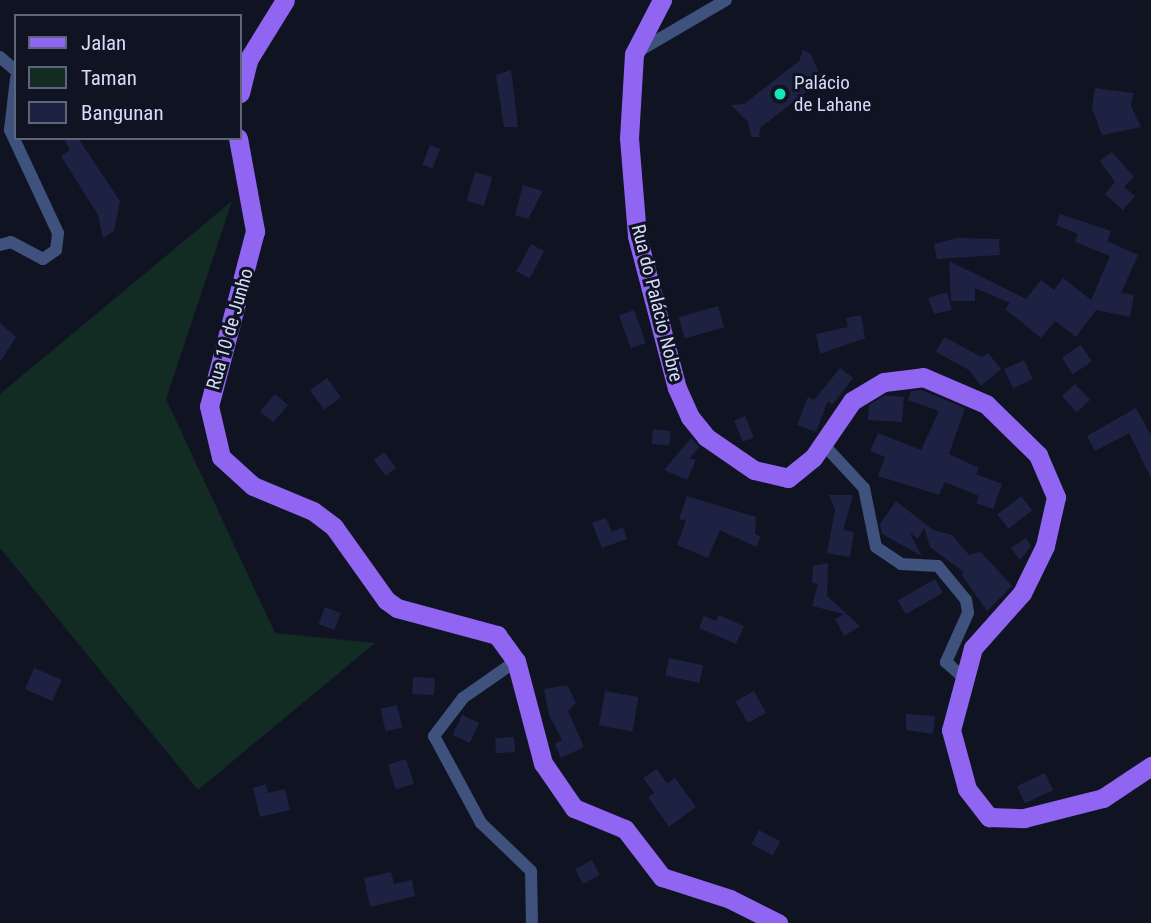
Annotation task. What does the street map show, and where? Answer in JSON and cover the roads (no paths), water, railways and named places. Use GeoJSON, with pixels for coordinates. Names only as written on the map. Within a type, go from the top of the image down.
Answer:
{"type":"FeatureCollection","features":[{"type":"Feature","properties":{"kind":"main road"},"geometry":{"type":"LineString","coordinates":[[242,85],[248,61],[285,0]]}},
{"type":"Feature","properties":{"kind":"main road","name":"Rua do Palácio Nobre"},"geometry":{"type":"LineString","coordinates":[[662,0],[634,54],[629,138],[637,236],[677,388],[706,437],[774,478],[788,478],[824,445]]}},
{"type":"Feature","properties":{"kind":"main road","name":"Rua 10 de Junho"},"geometry":{"type":"LineString","coordinates":[[238,140],[255,231],[209,406],[221,457],[253,486],[313,511],[334,527],[386,600],[409,615],[497,635],[516,661],[543,763],[574,808],[625,829],[662,877],[756,909],[778,923]]}},
{"type":"Feature","properties":{"kind":"main road"},"geometry":{"type":"LineString","coordinates":[[824,445],[866,389],[923,377],[986,404],[1038,454],[1056,497],[1045,546],[1011,610],[972,648],[966,680],[951,730],[967,789],[989,817],[1024,818],[1103,798],[1151,766]]}},
{"type":"Feature","properties":{"kind":"street"},"geometry":{"type":"LineString","coordinates":[[634,54],[726,0]]}},
{"type":"Feature","properties":{"kind":"street"},"geometry":{"type":"LineString","coordinates":[[0,57],[14,69]]}},
{"type":"Feature","properties":{"kind":"street"},"geometry":{"type":"LineString","coordinates":[[14,95],[10,130],[14,139]]}},
{"type":"Feature","properties":{"kind":"street"},"geometry":{"type":"LineString","coordinates":[[0,244],[11,242],[43,259],[56,250],[58,233],[15,140]]}},
{"type":"Feature","properties":{"kind":"street"},"geometry":{"type":"LineString","coordinates":[[824,445],[864,488],[876,547],[901,564],[938,566],[966,600],[968,613],[946,662],[966,680]]}},
{"type":"Feature","properties":{"kind":"street"},"geometry":{"type":"LineString","coordinates":[[516,661],[463,698],[434,736],[481,823],[531,871],[532,923]]}},
{"type":"Feature","properties":{"kind":"place","name":"Palácio de Lahane"},"geometry":{"type":"Point","coordinates":[780,94]}}]}
